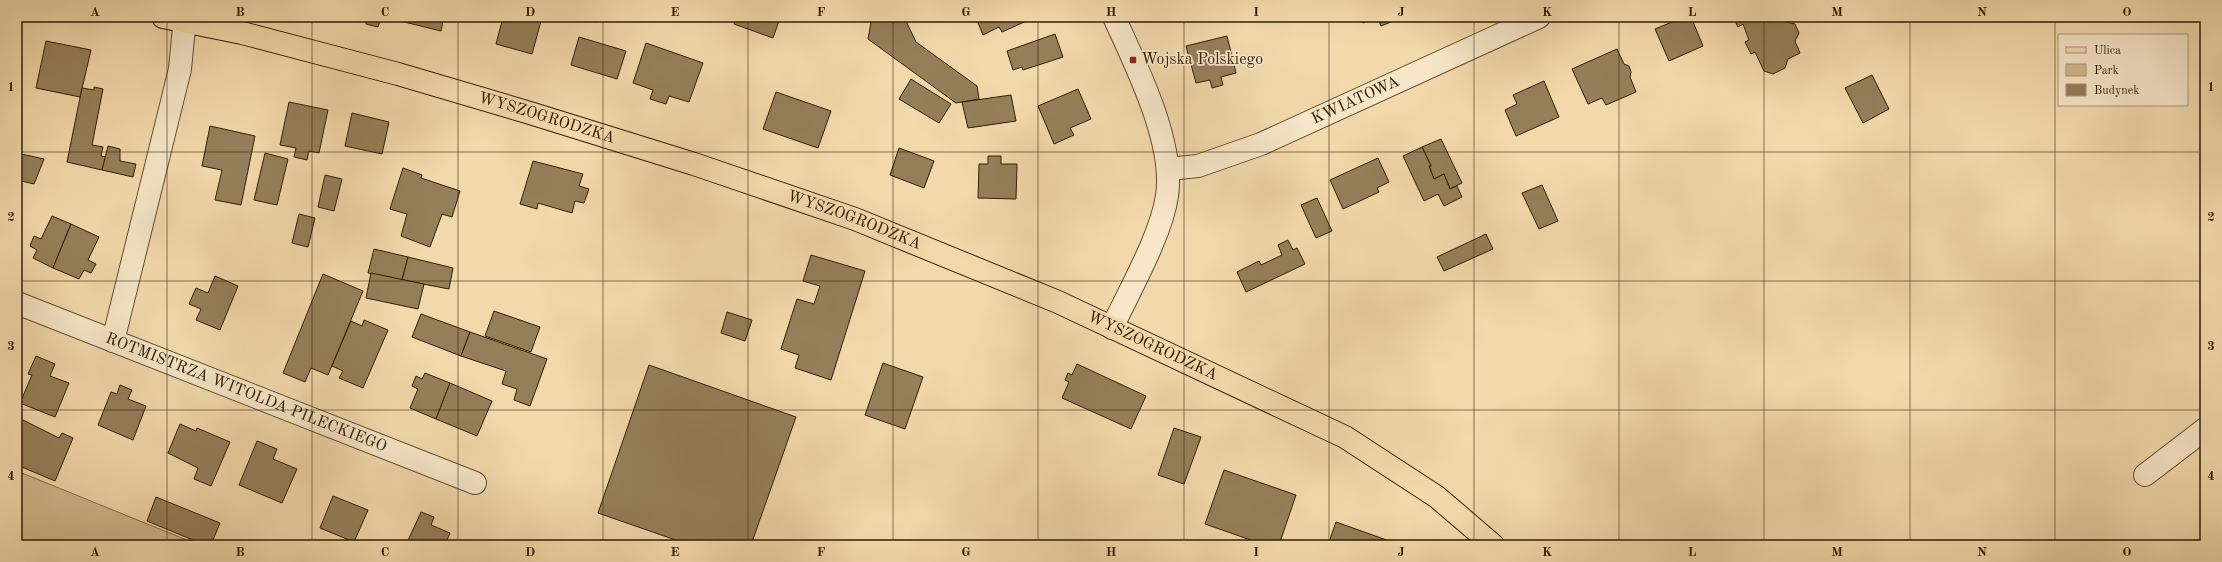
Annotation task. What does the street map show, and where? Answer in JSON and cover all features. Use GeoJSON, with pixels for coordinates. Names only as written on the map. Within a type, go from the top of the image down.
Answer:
{"type":"FeatureCollection","features":[{"type":"Feature","properties":{"kind":"main road","name":"WYSZOGRODZKA"},"geometry":{"type":"LineString","coordinates":[[163,17],[185,19],[398,74],[694,164],[855,219],[1051,299],[1345,437],[1436,497],[1493,545]]}},
{"type":"Feature","properties":{"kind":"street"},"geometry":{"type":"LineString","coordinates":[[1112,328],[1159,226],[1167,196],[1168,169],[1160,129],[1133,60],[1114,17]]}},
{"type":"Feature","properties":{"kind":"street","name":"KWIATOWA"},"geometry":{"type":"LineString","coordinates":[[1168,169],[1198,166],[1262,144],[1539,17]]}},
{"type":"Feature","properties":{"kind":"street"},"geometry":{"type":"LineString","coordinates":[[113,341],[180,69],[185,19]]}},
{"type":"Feature","properties":{"kind":"street","name":"ROTMISTRZA WITOLDA PILECKIEGO"},"geometry":{"type":"LineString","coordinates":[[17,303],[475,484]]}},
{"type":"Feature","properties":{"kind":"street"},"geometry":{"type":"LineString","coordinates":[[2145,475],[2205,429]]}},
{"type":"Feature","properties":{"kind":"green space"},"geometry":{"type":"Polygon","coordinates":[[[17,471],[199,545],[17,545],[17,471]]]}},
{"type":"Feature","properties":{"kind":"building"},"geometry":{"type":"Polygon","coordinates":[[[367,17],[381,17],[378,27],[366,24],[367,17]]]}},
{"type":"Feature","properties":{"kind":"building"},"geometry":{"type":"Polygon","coordinates":[[[381,17],[396,17],[396,20],[381,17]]]}},
{"type":"Feature","properties":{"kind":"building"},"geometry":{"type":"Polygon","coordinates":[[[396,17],[444,17],[441,31],[396,20],[396,17]]]}},
{"type":"Feature","properties":{"kind":"building"},"geometry":{"type":"Polygon","coordinates":[[[503,17],[527,17],[541,21],[532,54],[496,44],[503,17]]]}},
{"type":"Feature","properties":{"kind":"building"},"geometry":{"type":"Polygon","coordinates":[[[580,17],[598,17],[597,22],[580,19],[580,17]]]}},
{"type":"Feature","properties":{"kind":"building"},"geometry":{"type":"Polygon","coordinates":[[[737,17],[780,18],[773,38],[734,24],[737,17]]]}},
{"type":"Feature","properties":{"kind":"building"},"geometry":{"type":"Polygon","coordinates":[[[872,17],[904,17],[916,42],[977,86],[979,99],[956,103],[868,39],[872,17]]]}},
{"type":"Feature","properties":{"kind":"building"},"geometry":{"type":"Polygon","coordinates":[[[967,17],[1033,18],[1002,32],[999,27],[983,35],[976,18],[969,21],[967,17]]]}},
{"type":"Feature","properties":{"kind":"building"},"geometry":{"type":"Polygon","coordinates":[[[1361,17],[1377,17],[1363,23],[1361,17]]]}},
{"type":"Feature","properties":{"kind":"building"},"geometry":{"type":"Polygon","coordinates":[[[1377,17],[1388,17],[1391,22],[1381,26],[1377,17]]]}},
{"type":"Feature","properties":{"kind":"building"},"geometry":{"type":"Polygon","coordinates":[[[1684,17],[1691,17],[1703,46],[1669,61],[1655,29],[1684,17]]]}},
{"type":"Feature","properties":{"kind":"building"},"geometry":{"type":"Polygon","coordinates":[[[1733,17],[1784,17],[1786,22],[1795,24],[1799,33],[1795,41],[1800,53],[1788,59],[1785,68],[1773,74],[1764,71],[1755,52],[1751,54],[1745,42],[1749,40],[1743,24],[1738,27],[1733,17]]]}},
{"type":"Feature","properties":{"kind":"building"},"geometry":{"type":"Polygon","coordinates":[[[1055,34],[1063,57],[1023,70],[1022,67],[1013,70],[1007,51],[1055,34]]]}},
{"type":"Feature","properties":{"kind":"building"},"geometry":{"type":"Polygon","coordinates":[[[1227,36],[1236,73],[1221,77],[1223,85],[1212,88],[1210,80],[1196,83],[1186,46],[1227,36]]]}},
{"type":"Feature","properties":{"kind":"building"},"geometry":{"type":"Polygon","coordinates":[[[579,37],[626,51],[617,79],[571,65],[579,37]]]}},
{"type":"Feature","properties":{"kind":"building"},"geometry":{"type":"Polygon","coordinates":[[[46,41],[91,50],[80,97],[36,88],[46,41]]]}},
{"type":"Feature","properties":{"kind":"building"},"geometry":{"type":"Polygon","coordinates":[[[646,43],[703,63],[689,102],[669,96],[666,104],[650,99],[653,90],[633,83],[646,43]]]}},
{"type":"Feature","properties":{"kind":"building"},"geometry":{"type":"Polygon","coordinates":[[[1617,49],[1624,64],[1629,66],[1631,72],[1630,77],[1636,92],[1606,105],[1602,98],[1588,104],[1572,69],[1617,49]]]}},
{"type":"Feature","properties":{"kind":"building"},"geometry":{"type":"Polygon","coordinates":[[[1872,75],[1889,109],[1863,123],[1845,88],[1872,75]]]}},
{"type":"Feature","properties":{"kind":"building"},"geometry":{"type":"Polygon","coordinates":[[[911,79],[951,104],[939,123],[899,99],[911,79]]]}},
{"type":"Feature","properties":{"kind":"building"},"geometry":{"type":"Polygon","coordinates":[[[1544,81],[1559,117],[1516,136],[1505,110],[1517,104],[1513,95],[1544,81]]]}},
{"type":"Feature","properties":{"kind":"building"},"geometry":{"type":"Polygon","coordinates":[[[94,87],[103,89],[92,145],[103,147],[101,156],[106,157],[102,170],[67,162],[82,88],[94,90],[94,87]]]}},
{"type":"Feature","properties":{"kind":"building"},"geometry":{"type":"Polygon","coordinates":[[[1078,89],[1091,119],[1070,128],[1074,135],[1054,144],[1038,106],[1078,89]]]}},
{"type":"Feature","properties":{"kind":"building"},"geometry":{"type":"Polygon","coordinates":[[[776,92],[831,111],[818,148],[763,129],[776,92]]]}},
{"type":"Feature","properties":{"kind":"building"},"geometry":{"type":"Polygon","coordinates":[[[1011,95],[1016,121],[968,128],[962,102],[1011,95]]]}},
{"type":"Feature","properties":{"kind":"building"},"geometry":{"type":"Polygon","coordinates":[[[289,102],[328,110],[319,153],[309,151],[307,160],[294,157],[296,148],[280,145],[289,102]]]}},
{"type":"Feature","properties":{"kind":"building"},"geometry":{"type":"Polygon","coordinates":[[[352,113],[389,122],[382,154],[345,146],[352,113]]]}},
{"type":"Feature","properties":{"kind":"building"},"geometry":{"type":"Polygon","coordinates":[[[210,126],[255,136],[241,205],[215,200],[222,170],[202,166],[210,126]]]}},
{"type":"Feature","properties":{"kind":"building"},"geometry":{"type":"Polygon","coordinates":[[[1441,139],[1462,183],[1450,189],[1444,174],[1434,179],[1429,166],[1431,166],[1422,147],[1441,139]]]}},
{"type":"Feature","properties":{"kind":"building"},"geometry":{"type":"Polygon","coordinates":[[[108,146],[120,149],[120,161],[136,164],[133,177],[102,170],[108,146]]]}},
{"type":"Feature","properties":{"kind":"building"},"geometry":{"type":"Polygon","coordinates":[[[1422,147],[1431,166],[1429,166],[1434,179],[1444,174],[1450,189],[1457,186],[1462,197],[1444,206],[1438,194],[1424,201],[1403,156],[1422,147]]]}},
{"type":"Feature","properties":{"kind":"building"},"geometry":{"type":"Polygon","coordinates":[[[899,148],[934,161],[924,188],[890,175],[899,148]]]}},
{"type":"Feature","properties":{"kind":"building"},"geometry":{"type":"Polygon","coordinates":[[[17,153],[44,159],[34,184],[17,180],[17,153]]]}},
{"type":"Feature","properties":{"kind":"building"},"geometry":{"type":"Polygon","coordinates":[[[265,153],[288,159],[277,205],[254,200],[265,153]]]}},
{"type":"Feature","properties":{"kind":"building"},"geometry":{"type":"Polygon","coordinates":[[[988,156],[1001,156],[1001,164],[1017,164],[1016,199],[978,198],[979,164],[988,164],[988,156]]]}},
{"type":"Feature","properties":{"kind":"building"},"geometry":{"type":"Polygon","coordinates":[[[1378,158],[1389,182],[1377,188],[1379,192],[1343,209],[1330,180],[1378,158]]]}},
{"type":"Feature","properties":{"kind":"building"},"geometry":{"type":"Polygon","coordinates":[[[533,161],[583,174],[579,186],[589,189],[584,203],[575,201],[572,213],[538,203],[537,209],[520,204],[533,161]]]}},
{"type":"Feature","properties":{"kind":"building"},"geometry":{"type":"Polygon","coordinates":[[[403,168],[422,175],[421,178],[460,191],[452,217],[442,214],[430,247],[401,236],[407,214],[390,209],[403,168]]]}},
{"type":"Feature","properties":{"kind":"building"},"geometry":{"type":"Polygon","coordinates":[[[325,175],[342,179],[334,211],[318,207],[325,175]]]}},
{"type":"Feature","properties":{"kind":"building"},"geometry":{"type":"Polygon","coordinates":[[[1542,185],[1558,221],[1539,229],[1522,193],[1542,185]]]}},
{"type":"Feature","properties":{"kind":"building"},"geometry":{"type":"Polygon","coordinates":[[[1317,198],[1332,231],[1316,238],[1301,205],[1317,198]]]}},
{"type":"Feature","properties":{"kind":"building"},"geometry":{"type":"Polygon","coordinates":[[[299,214],[315,218],[308,247],[292,243],[299,214]]]}},
{"type":"Feature","properties":{"kind":"building"},"geometry":{"type":"Polygon","coordinates":[[[52,216],[71,224],[53,268],[33,258],[37,250],[30,246],[34,236],[41,239],[52,216]]]}},
{"type":"Feature","properties":{"kind":"building"},"geometry":{"type":"Polygon","coordinates":[[[71,224],[99,237],[88,260],[96,264],[91,273],[84,270],[79,279],[53,268],[71,224]]]}},
{"type":"Feature","properties":{"kind":"building"},"geometry":{"type":"Polygon","coordinates":[[[1486,234],[1493,249],[1444,271],[1437,257],[1486,234]]]}},
{"type":"Feature","properties":{"kind":"building"},"geometry":{"type":"Polygon","coordinates":[[[1288,240],[1293,250],[1297,248],[1305,264],[1246,292],[1237,272],[1259,261],[1261,265],[1282,255],[1278,245],[1288,240]]]}},
{"type":"Feature","properties":{"kind":"building"},"geometry":{"type":"Polygon","coordinates":[[[374,249],[408,257],[402,280],[368,273],[374,249]]]}},
{"type":"Feature","properties":{"kind":"building"},"geometry":{"type":"Polygon","coordinates":[[[811,255],[865,271],[831,380],[795,368],[799,355],[781,349],[797,299],[814,304],[820,286],[803,281],[811,255]]]}},
{"type":"Feature","properties":{"kind":"building"},"geometry":{"type":"Polygon","coordinates":[[[408,257],[453,268],[449,289],[402,280],[408,257]]]}},
{"type":"Feature","properties":{"kind":"building"},"geometry":{"type":"Polygon","coordinates":[[[371,273],[424,284],[418,309],[366,298],[371,273]]]}},
{"type":"Feature","properties":{"kind":"building"},"geometry":{"type":"Polygon","coordinates":[[[323,274],[363,291],[328,375],[311,368],[305,382],[283,373],[323,274]]]}},
{"type":"Feature","properties":{"kind":"building"},"geometry":{"type":"Polygon","coordinates":[[[215,276],[238,286],[220,330],[196,320],[201,309],[189,304],[196,288],[208,293],[215,276]]]}},
{"type":"Feature","properties":{"kind":"building"},"geometry":{"type":"Polygon","coordinates":[[[494,311],[540,327],[531,352],[485,336],[494,311]]]}},
{"type":"Feature","properties":{"kind":"building"},"geometry":{"type":"Polygon","coordinates":[[[727,312],[752,320],[745,341],[721,333],[727,312]]]}},
{"type":"Feature","properties":{"kind":"building"},"geometry":{"type":"Polygon","coordinates":[[[421,314],[470,332],[461,356],[412,337],[421,314]]]}},
{"type":"Feature","properties":{"kind":"building"},"geometry":{"type":"Polygon","coordinates":[[[364,320],[388,330],[363,388],[339,378],[343,371],[332,366],[351,321],[362,326],[364,320]]]}},
{"type":"Feature","properties":{"kind":"building"},"geometry":{"type":"Polygon","coordinates":[[[470,332],[547,359],[530,406],[514,400],[517,389],[502,384],[506,371],[461,356],[470,332]]]}},
{"type":"Feature","properties":{"kind":"building"},"geometry":{"type":"Polygon","coordinates":[[[36,356],[55,364],[50,376],[69,383],[55,417],[20,403],[32,375],[28,374],[36,356]]]}},
{"type":"Feature","properties":{"kind":"building"},"geometry":{"type":"Polygon","coordinates":[[[883,363],[923,377],[905,429],[865,415],[883,363]]]}},
{"type":"Feature","properties":{"kind":"building"},"geometry":{"type":"Polygon","coordinates":[[[1077,364],[1146,396],[1131,429],[1062,398],[1069,382],[1065,380],[1068,373],[1072,375],[1077,364]]]}},
{"type":"Feature","properties":{"kind":"building"},"geometry":{"type":"Polygon","coordinates":[[[649,365],[796,417],[751,545],[690,545],[598,513],[649,365]]]}},
{"type":"Feature","properties":{"kind":"building"},"geometry":{"type":"Polygon","coordinates":[[[425,373],[450,383],[436,419],[410,408],[418,389],[412,386],[416,376],[422,379],[425,373]]]}},
{"type":"Feature","properties":{"kind":"building"},"geometry":{"type":"Polygon","coordinates":[[[450,383],[492,401],[477,436],[436,419],[450,383]]]}},
{"type":"Feature","properties":{"kind":"building"},"geometry":{"type":"Polygon","coordinates":[[[120,385],[132,390],[128,399],[146,406],[133,440],[98,425],[111,392],[117,394],[120,385]]]}},
{"type":"Feature","properties":{"kind":"building"},"geometry":{"type":"Polygon","coordinates":[[[17,417],[59,438],[62,433],[73,438],[55,481],[17,465],[17,417]]]}},
{"type":"Feature","properties":{"kind":"building"},"geometry":{"type":"Polygon","coordinates":[[[180,424],[196,431],[197,428],[230,442],[211,486],[194,479],[198,468],[168,453],[180,424]]]}},
{"type":"Feature","properties":{"kind":"building"},"geometry":{"type":"Polygon","coordinates":[[[1174,428],[1201,437],[1184,484],[1158,475],[1174,428]]]}},
{"type":"Feature","properties":{"kind":"building"},"geometry":{"type":"Polygon","coordinates":[[[257,441],[277,449],[273,459],[297,469],[282,503],[239,485],[257,441]]]}},
{"type":"Feature","properties":{"kind":"building"},"geometry":{"type":"Polygon","coordinates":[[[1224,470],[1296,495],[1279,545],[1265,545],[1205,524],[1224,470]]]}},
{"type":"Feature","properties":{"kind":"building"},"geometry":{"type":"Polygon","coordinates":[[[333,496],[368,510],[354,542],[320,528],[333,496]]]}},
{"type":"Feature","properties":{"kind":"building"},"geometry":{"type":"Polygon","coordinates":[[[156,497],[220,523],[211,545],[205,545],[147,521],[156,497]]]}},
{"type":"Feature","properties":{"kind":"building"},"geometry":{"type":"Polygon","coordinates":[[[421,512],[434,517],[431,525],[450,533],[445,545],[406,545],[421,512]]]}},
{"type":"Feature","properties":{"kind":"building"},"geometry":{"type":"Polygon","coordinates":[[[1336,522],[1398,544],[1328,545],[1336,522]]]}},
{"type":"Feature","properties":{"kind":"place","name":"Wojska Polskiego"},"geometry":{"type":"Point","coordinates":[1133,60]}}]}
